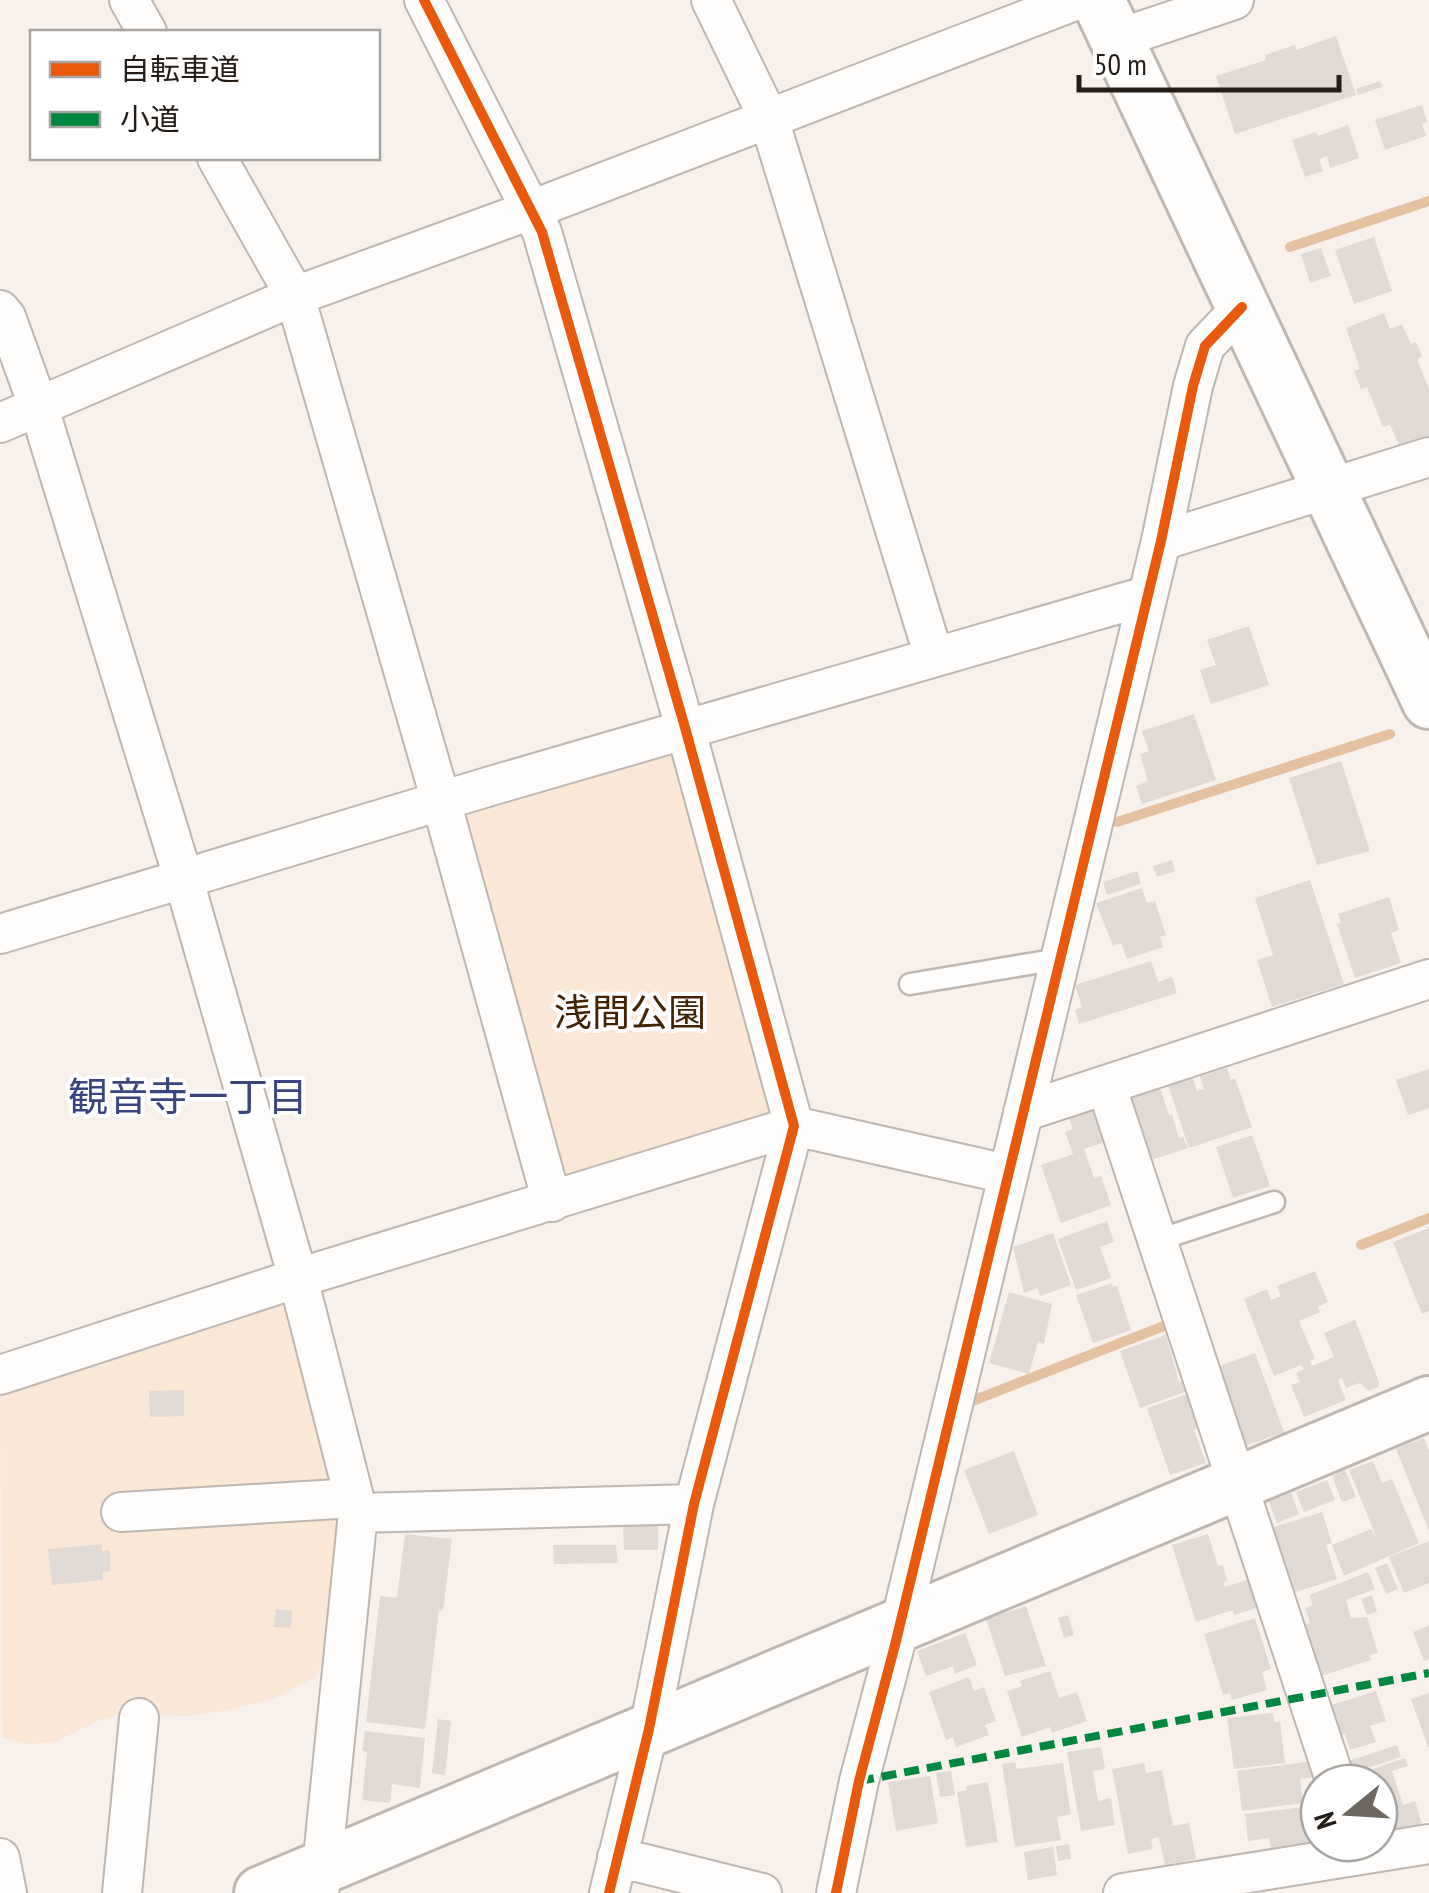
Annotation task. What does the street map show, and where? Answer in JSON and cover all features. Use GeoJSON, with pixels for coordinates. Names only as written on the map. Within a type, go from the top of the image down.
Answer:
{"type":"FeatureCollection","features":[{"type":"Feature","properties":{"kind":"street"},"geometry":{"type":"LineString","coordinates":[[129,0],[146,30]]}},
{"type":"Feature","properties":{"kind":"street"},"geometry":{"type":"LineString","coordinates":[[424,0],[542,232],[686,730],[794,1126],[694,1504],[649,1729],[613,1875],[762,1893]]}},
{"type":"Feature","properties":{"kind":"street"},"geometry":{"type":"LineString","coordinates":[[711,0],[769,119],[934,657]]}},
{"type":"Feature","properties":{"kind":"street"},"geometry":{"type":"LineString","coordinates":[[0,423],[296,296],[1076,0]]}},
{"type":"Feature","properties":{"kind":"street"},"geometry":{"type":"LineString","coordinates":[[1234,0],[1108,20],[1429,702]]}},
{"type":"Feature","properties":{"kind":"street"},"geometry":{"type":"LineString","coordinates":[[218,160],[296,296],[552,1202]]}},
{"type":"Feature","properties":{"kind":"street"},"geometry":{"type":"LineString","coordinates":[[836,1893],[859,1781],[1161,541],[1193,386],[1205,346],[1242,307]]}},
{"type":"Feature","properties":{"kind":"street"},"geometry":{"type":"LineString","coordinates":[[0,310],[40,408],[183,877],[298,1278],[356,1505],[321,1881]]}},
{"type":"Feature","properties":{"kind":"street"},"geometry":{"type":"LineString","coordinates":[[1161,541],[1429,457]]}},
{"type":"Feature","properties":{"kind":"street"},"geometry":{"type":"LineString","coordinates":[[0,934],[1146,596]]}},
{"type":"Feature","properties":{"kind":"street"},"geometry":{"type":"LineString","coordinates":[[1022,1112],[1429,978]]}},
{"type":"Feature","properties":{"kind":"street"},"geometry":{"type":"LineString","coordinates":[[1106,1085],[1330,1763]]}},
{"type":"Feature","properties":{"kind":"street"},"geometry":{"type":"LineString","coordinates":[[0,1375],[298,1278],[794,1126],[1007,1174]]}},
{"type":"Feature","properties":{"kind":"street"},"geometry":{"type":"LineString","coordinates":[[261,1893],[321,1881],[649,1729],[1429,1403]]}},
{"type":"Feature","properties":{"kind":"street"},"geometry":{"type":"LineString","coordinates":[[121,1512],[356,1505],[694,1504]]}},
{"type":"Feature","properties":{"kind":"street"},"geometry":{"type":"LineString","coordinates":[[122,1893],[139,1718]]}},
{"type":"Feature","properties":{"kind":"street"},"geometry":{"type":"LineString","coordinates":[[1399,1846],[1429,1844]]}},
{"type":"Feature","properties":{"kind":"street"},"geometry":{"type":"LineString","coordinates":[[0,1858],[7,1893]]}},
{"type":"Feature","properties":{"kind":"street"},"geometry":{"type":"LineString","coordinates":[[1123,1893],[1299,1860]]}},
{"type":"Feature","properties":{"kind":"lane"},"geometry":{"type":"LineString","coordinates":[[910,984],[1059,958]]}},
{"type":"Feature","properties":{"kind":"lane"},"geometry":{"type":"LineString","coordinates":[[1158,1240],[1274,1202]]}},
{"type":"Feature","properties":{"kind":"green space","name":"浅間公園"},"geometry":{"type":"Polygon","coordinates":[[[678,744],[783,1121],[557,1191],[453,809],[678,744]]]}},
{"type":"Feature","properties":{"kind":"green space"},"geometry":{"type":"Polygon","coordinates":[[[283,1299],[292,1310],[341,1489],[328,1657],[314,1678],[275,1698],[230,1710],[188,1716],[122,1714],[55,1742],[28,1744],[2,1738],[0,1383],[283,1299]]]}},
{"type":"Feature","properties":{"kind":"building"},"geometry":{"type":"Polygon","coordinates":[[[1336,36],[1356,95],[1235,134],[1216,76],[1266,60],[1265,55],[1295,45],[1296,50],[1336,36]]]}},
{"type":"Feature","properties":{"kind":"building"},"geometry":{"type":"Polygon","coordinates":[[[1380,81],[1382,87],[1358,95],[1356,89],[1380,81]]]}},
{"type":"Feature","properties":{"kind":"building"},"geometry":{"type":"Polygon","coordinates":[[[1422,105],[1426,136],[1385,150],[1375,120],[1422,105]]]}},
{"type":"Feature","properties":{"kind":"building"},"geometry":{"type":"Polygon","coordinates":[[[1348,125],[1359,158],[1330,168],[1327,156],[1319,159],[1323,171],[1305,177],[1292,140],[1348,125]]]}},
{"type":"Feature","properties":{"kind":"building"},"geometry":{"type":"Polygon","coordinates":[[[1374,237],[1392,291],[1354,304],[1335,250],[1374,237]]]}},
{"type":"Feature","properties":{"kind":"building"},"geometry":{"type":"Polygon","coordinates":[[[1321,248],[1331,276],[1310,283],[1301,254],[1321,248]]]}},
{"type":"Feature","properties":{"kind":"building"},"geometry":{"type":"Polygon","coordinates":[[[1384,313],[1390,329],[1402,324],[1411,344],[1416,342],[1422,356],[1417,359],[1429,389],[1429,437],[1401,449],[1390,425],[1383,427],[1367,387],[1361,389],[1354,371],[1360,369],[1346,328],[1384,313]]]}},
{"type":"Feature","properties":{"kind":"building"},"geometry":{"type":"Polygon","coordinates":[[[1249,626],[1269,685],[1211,704],[1200,670],[1216,665],[1207,640],[1249,626]]]}},
{"type":"Feature","properties":{"kind":"building"},"geometry":{"type":"Polygon","coordinates":[[[1194,714],[1216,780],[1142,804],[1136,786],[1148,781],[1140,754],[1149,751],[1142,731],[1194,714]]]}},
{"type":"Feature","properties":{"kind":"building"},"geometry":{"type":"Polygon","coordinates":[[[1341,761],[1370,851],[1317,865],[1289,778],[1341,761]]]}},
{"type":"Feature","properties":{"kind":"building"},"geometry":{"type":"Polygon","coordinates":[[[1172,860],[1175,871],[1157,877],[1153,866],[1172,860]]]}},
{"type":"Feature","properties":{"kind":"building"},"geometry":{"type":"Polygon","coordinates":[[[1137,871],[1141,884],[1107,895],[1103,882],[1137,871]]]}},
{"type":"Feature","properties":{"kind":"building"},"geometry":{"type":"Polygon","coordinates":[[[1310,880],[1344,984],[1272,1007],[1257,960],[1273,955],[1255,898],[1310,880]]]}},
{"type":"Feature","properties":{"kind":"building"},"geometry":{"type":"Polygon","coordinates":[[[1142,888],[1147,903],[1155,901],[1166,935],[1160,937],[1163,947],[1127,959],[1121,943],[1113,946],[1096,903],[1142,888]]]}},
{"type":"Feature","properties":{"kind":"building"},"geometry":{"type":"Polygon","coordinates":[[[1389,897],[1399,930],[1391,933],[1401,963],[1355,978],[1337,924],[1341,923],[1338,914],[1389,897]]]}},
{"type":"Feature","properties":{"kind":"building"},"geometry":{"type":"Polygon","coordinates":[[[1151,961],[1158,982],[1172,977],[1177,993],[1079,1024],[1075,1010],[1082,1007],[1075,985],[1151,961]]]}},
{"type":"Feature","properties":{"kind":"building"},"geometry":{"type":"Polygon","coordinates":[[[1227,1068],[1231,1080],[1235,1078],[1252,1127],[1189,1148],[1166,1079],[1190,1070],[1197,1091],[1204,1089],[1200,1076],[1227,1068]]]}},
{"type":"Feature","properties":{"kind":"building"},"geometry":{"type":"Polygon","coordinates":[[[1429,1069],[1429,1108],[1408,1115],[1396,1080],[1429,1069]]]}},
{"type":"Feature","properties":{"kind":"building"},"geometry":{"type":"Polygon","coordinates":[[[1158,1081],[1179,1138],[1183,1137],[1188,1148],[1145,1162],[1127,1091],[1158,1081]]]}},
{"type":"Feature","properties":{"kind":"building"},"geometry":{"type":"Polygon","coordinates":[[[1094,1101],[1108,1141],[1084,1149],[1094,1178],[1101,1176],[1111,1205],[1061,1223],[1041,1165],[1073,1154],[1065,1132],[1073,1129],[1066,1111],[1094,1101]]]}},
{"type":"Feature","properties":{"kind":"building"},"geometry":{"type":"Polygon","coordinates":[[[1252,1135],[1270,1186],[1233,1198],[1216,1147],[1252,1135]]]}},
{"type":"Feature","properties":{"kind":"building"},"geometry":{"type":"Polygon","coordinates":[[[1107,1221],[1114,1242],[1100,1247],[1111,1278],[1076,1290],[1058,1239],[1107,1221]]]}},
{"type":"Feature","properties":{"kind":"building"},"geometry":{"type":"Polygon","coordinates":[[[1429,1228],[1429,1311],[1422,1314],[1393,1242],[1429,1228]]]}},
{"type":"Feature","properties":{"kind":"building"},"geometry":{"type":"Polygon","coordinates":[[[1053,1233],[1071,1285],[1040,1296],[1037,1288],[1024,1293],[1013,1247],[1053,1233]]]}},
{"type":"Feature","properties":{"kind":"building"},"geometry":{"type":"Polygon","coordinates":[[[1315,1271],[1328,1302],[1318,1307],[1320,1312],[1299,1321],[1315,1359],[1310,1361],[1312,1366],[1334,1357],[1324,1333],[1355,1320],[1379,1382],[1378,1387],[1368,1391],[1360,1383],[1346,1388],[1342,1378],[1338,1380],[1346,1400],[1304,1417],[1291,1385],[1300,1382],[1296,1373],[1304,1369],[1301,1365],[1274,1376],[1244,1299],[1267,1289],[1271,1300],[1281,1296],[1277,1286],[1315,1271]]]}},
{"type":"Feature","properties":{"kind":"building"},"geometry":{"type":"Polygon","coordinates":[[[1112,1283],[1117,1286],[1131,1330],[1093,1343],[1076,1295],[1112,1283]]]}},
{"type":"Feature","properties":{"kind":"building"},"geometry":{"type":"Polygon","coordinates":[[[1009,1292],[1052,1304],[1044,1344],[1038,1342],[1029,1374],[989,1363],[1009,1292]]]}},
{"type":"Feature","properties":{"kind":"building"},"geometry":{"type":"Polygon","coordinates":[[[1166,1335],[1179,1382],[1189,1378],[1193,1389],[1140,1408],[1120,1351],[1166,1335]]]}},
{"type":"Feature","properties":{"kind":"building"},"geometry":{"type":"Polygon","coordinates":[[[1255,1353],[1284,1432],[1242,1447],[1214,1368],[1255,1353]]]}},
{"type":"Feature","properties":{"kind":"building"},"geometry":{"type":"Polygon","coordinates":[[[184,1390],[184,1416],[150,1417],[149,1391],[184,1390]]]}},
{"type":"Feature","properties":{"kind":"building"},"geometry":{"type":"Polygon","coordinates":[[[1191,1393],[1203,1427],[1194,1430],[1206,1463],[1170,1475],[1147,1408],[1191,1393]]]}},
{"type":"Feature","properties":{"kind":"building"},"geometry":{"type":"Polygon","coordinates":[[[1424,1438],[1429,1451],[1429,1531],[1396,1449],[1424,1438]]]}},
{"type":"Feature","properties":{"kind":"building"},"geometry":{"type":"Polygon","coordinates":[[[1014,1451],[1038,1515],[989,1534],[964,1470],[1014,1451]]]}},
{"type":"Feature","properties":{"kind":"building"},"geometry":{"type":"Polygon","coordinates":[[[1373,1461],[1382,1483],[1392,1479],[1419,1543],[1344,1576],[1332,1545],[1371,1529],[1378,1541],[1349,1470],[1373,1461]]]}},
{"type":"Feature","properties":{"kind":"building"},"geometry":{"type":"Polygon","coordinates":[[[1345,1470],[1356,1497],[1342,1502],[1332,1476],[1345,1470]]]}},
{"type":"Feature","properties":{"kind":"building"},"geometry":{"type":"Polygon","coordinates":[[[1327,1480],[1335,1500],[1304,1512],[1296,1492],[1327,1480]]]}},
{"type":"Feature","properties":{"kind":"building"},"geometry":{"type":"Polygon","coordinates":[[[1291,1493],[1299,1514],[1277,1523],[1269,1502],[1291,1493]]]}},
{"type":"Feature","properties":{"kind":"building"},"geometry":{"type":"Polygon","coordinates":[[[1322,1512],[1332,1543],[1326,1545],[1337,1579],[1292,1593],[1271,1528],[1322,1512]]]}},
{"type":"Feature","properties":{"kind":"building"},"geometry":{"type":"Polygon","coordinates":[[[658,1521],[658,1550],[624,1550],[623,1523],[658,1521]]]}},
{"type":"Feature","properties":{"kind":"building"},"geometry":{"type":"Polygon","coordinates":[[[405,1534],[452,1539],[425,1729],[366,1722],[380,1596],[397,1598],[405,1534]]]}},
{"type":"Feature","properties":{"kind":"building"},"geometry":{"type":"Polygon","coordinates":[[[1208,1534],[1218,1566],[1223,1565],[1225,1587],[1259,1576],[1268,1604],[1196,1622],[1172,1545],[1208,1534]]]}},
{"type":"Feature","properties":{"kind":"building"},"geometry":{"type":"Polygon","coordinates":[[[1429,1541],[1429,1583],[1404,1593],[1389,1557],[1429,1541]]]}},
{"type":"Feature","properties":{"kind":"building"},"geometry":{"type":"Polygon","coordinates":[[[102,1544],[102,1551],[110,1550],[110,1571],[103,1572],[103,1580],[52,1585],[48,1549],[102,1544]]]}},
{"type":"Feature","properties":{"kind":"building"},"geometry":{"type":"Polygon","coordinates":[[[553,1545],[616,1545],[618,1563],[554,1564],[553,1545]]]}},
{"type":"Feature","properties":{"kind":"building"},"geometry":{"type":"Polygon","coordinates":[[[1387,1563],[1398,1589],[1386,1594],[1375,1568],[1387,1563]]]}},
{"type":"Feature","properties":{"kind":"building"},"geometry":{"type":"Polygon","coordinates":[[[1368,1572],[1375,1589],[1346,1600],[1351,1618],[1367,1617],[1378,1653],[1370,1655],[1371,1660],[1321,1676],[1305,1625],[1310,1623],[1305,1608],[1313,1605],[1309,1595],[1368,1572]]]}},
{"type":"Feature","properties":{"kind":"building"},"geometry":{"type":"Polygon","coordinates":[[[1372,1595],[1377,1612],[1367,1615],[1361,1599],[1372,1595]]]}},
{"type":"Feature","properties":{"kind":"building"},"geometry":{"type":"Polygon","coordinates":[[[1026,1606],[1046,1666],[1005,1676],[986,1619],[1026,1606]]]}},
{"type":"Feature","properties":{"kind":"building"},"geometry":{"type":"Polygon","coordinates":[[[276,1609],[292,1611],[291,1628],[274,1627],[276,1609]]]}},
{"type":"Feature","properties":{"kind":"building"},"geometry":{"type":"Polygon","coordinates":[[[1068,1615],[1074,1635],[1064,1638],[1058,1618],[1068,1615]]]}},
{"type":"Feature","properties":{"kind":"building"},"geometry":{"type":"Polygon","coordinates":[[[1255,1618],[1271,1669],[1262,1672],[1267,1690],[1232,1700],[1230,1693],[1223,1695],[1204,1634],[1255,1618]]]}},
{"type":"Feature","properties":{"kind":"building"},"geometry":{"type":"Polygon","coordinates":[[[1429,1625],[1429,1659],[1424,1661],[1413,1632],[1429,1625]]]}},
{"type":"Feature","properties":{"kind":"building"},"geometry":{"type":"Polygon","coordinates":[[[965,1633],[977,1665],[955,1674],[953,1666],[926,1676],[917,1651],[965,1633]]]}},
{"type":"Feature","properties":{"kind":"building"},"geometry":{"type":"Polygon","coordinates":[[[1050,1671],[1059,1698],[1077,1692],[1087,1721],[1052,1733],[1050,1727],[1022,1737],[1007,1691],[1022,1686],[1020,1681],[1050,1671]]]}},
{"type":"Feature","properties":{"kind":"building"},"geometry":{"type":"Polygon","coordinates":[[[969,1677],[974,1691],[984,1687],[996,1721],[985,1725],[989,1735],[956,1747],[953,1737],[946,1740],[929,1692],[969,1677]]]}},
{"type":"Feature","properties":{"kind":"building"},"geometry":{"type":"Polygon","coordinates":[[[1376,1691],[1386,1721],[1370,1726],[1376,1742],[1350,1750],[1345,1734],[1337,1737],[1328,1706],[1376,1691]]]}},
{"type":"Feature","properties":{"kind":"building"},"geometry":{"type":"Polygon","coordinates":[[[1429,1693],[1429,1747],[1428,1747],[1411,1699],[1429,1693]]]}},
{"type":"Feature","properties":{"kind":"building"},"geometry":{"type":"Polygon","coordinates":[[[1273,1713],[1274,1722],[1280,1721],[1285,1763],[1234,1769],[1227,1718],[1273,1713]]]}},
{"type":"Feature","properties":{"kind":"building"},"geometry":{"type":"Polygon","coordinates":[[[438,1719],[451,1721],[445,1775],[432,1773],[438,1719]]]}},
{"type":"Feature","properties":{"kind":"building"},"geometry":{"type":"Polygon","coordinates":[[[365,1731],[425,1738],[420,1788],[392,1784],[390,1803],[362,1800],[365,1731]]]}},
{"type":"Feature","properties":{"kind":"building"},"geometry":{"type":"Polygon","coordinates":[[[1397,1745],[1401,1757],[1383,1763],[1345,1762],[1397,1745]]]}},
{"type":"Feature","properties":{"kind":"building"},"geometry":{"type":"Polygon","coordinates":[[[1101,1747],[1105,1769],[1093,1771],[1098,1801],[1111,1798],[1115,1825],[1081,1831],[1067,1752],[1101,1747]]]}},
{"type":"Feature","properties":{"kind":"building"},"geometry":{"type":"Polygon","coordinates":[[[1405,1758],[1408,1766],[1399,1769],[1399,1763],[1390,1763],[1405,1758]]]}},
{"type":"Feature","properties":{"kind":"building"},"geometry":{"type":"Polygon","coordinates":[[[1320,1760],[1320,1763],[1299,1763],[1299,1804],[1242,1811],[1237,1771],[1320,1760]]]}},
{"type":"Feature","properties":{"kind":"building"},"geometry":{"type":"Polygon","coordinates":[[[1015,1762],[1017,1769],[1063,1763],[1071,1814],[1057,1817],[1061,1840],[1015,1847],[1002,1764],[1015,1762]]]}},
{"type":"Feature","properties":{"kind":"building"},"geometry":{"type":"Polygon","coordinates":[[[1144,1763],[1146,1773],[1162,1770],[1173,1826],[1189,1823],[1196,1859],[1165,1865],[1159,1837],[1151,1839],[1153,1849],[1128,1854],[1112,1769],[1144,1763]]]}},
{"type":"Feature","properties":{"kind":"building"},"geometry":{"type":"Polygon","coordinates":[[[951,1771],[955,1795],[940,1797],[936,1773],[951,1771]]]}},
{"type":"Feature","properties":{"kind":"building"},"geometry":{"type":"Polygon","coordinates":[[[930,1776],[938,1823],[896,1831],[888,1782],[930,1776]]]}},
{"type":"Feature","properties":{"kind":"building"},"geometry":{"type":"Polygon","coordinates":[[[988,1782],[998,1842],[966,1847],[957,1792],[988,1782]]]}},
{"type":"Feature","properties":{"kind":"building"},"geometry":{"type":"Polygon","coordinates":[[[1399,1793],[1403,1805],[1415,1801],[1422,1824],[1399,1828],[1399,1793]]]}},
{"type":"Feature","properties":{"kind":"building"},"geometry":{"type":"Polygon","coordinates":[[[1299,1807],[1299,1846],[1271,1850],[1269,1838],[1248,1841],[1245,1814],[1299,1807]]]}},
{"type":"Feature","properties":{"kind":"building"},"geometry":{"type":"Polygon","coordinates":[[[1069,1844],[1071,1859],[1058,1861],[1056,1846],[1069,1844]]]}},
{"type":"Feature","properties":{"kind":"building"},"geometry":{"type":"Polygon","coordinates":[[[1053,1847],[1057,1875],[1028,1880],[1024,1852],[1053,1847]]]}},
{"type":"Feature","properties":{"kind":"waterway"},"geometry":{"type":"LineString","coordinates":[[1290,247],[1429,201]]}},
{"type":"Feature","properties":{"kind":"waterway"},"geometry":{"type":"LineString","coordinates":[[1117,822],[1390,734]]}},
{"type":"Feature","properties":{"kind":"waterway"},"geometry":{"type":"LineString","coordinates":[[1361,1245],[1429,1218]]}},
{"type":"Feature","properties":{"kind":"waterway"},"geometry":{"type":"LineString","coordinates":[[975,1400],[1174,1322]]}},
{"type":"Feature","properties":{"kind":"marked path"},"geometry":{"type":"LineString","coordinates":[[859,1781],[1429,1673]]}},
{"type":"Feature","properties":{"kind":"cycle path"},"geometry":{"type":"LineString","coordinates":[[424,0],[542,232],[686,731],[794,1126],[694,1504],[649,1729],[609,1893]]}},
{"type":"Feature","properties":{"kind":"cycle path"},"geometry":{"type":"LineString","coordinates":[[836,1893],[859,1781],[1161,541],[1193,386],[1205,346],[1242,307]]}},
{"type":"Feature","properties":{"kind":"district","name":"観音寺一丁目"},"geometry":{"type":"Point","coordinates":[188,1096]}}]}
